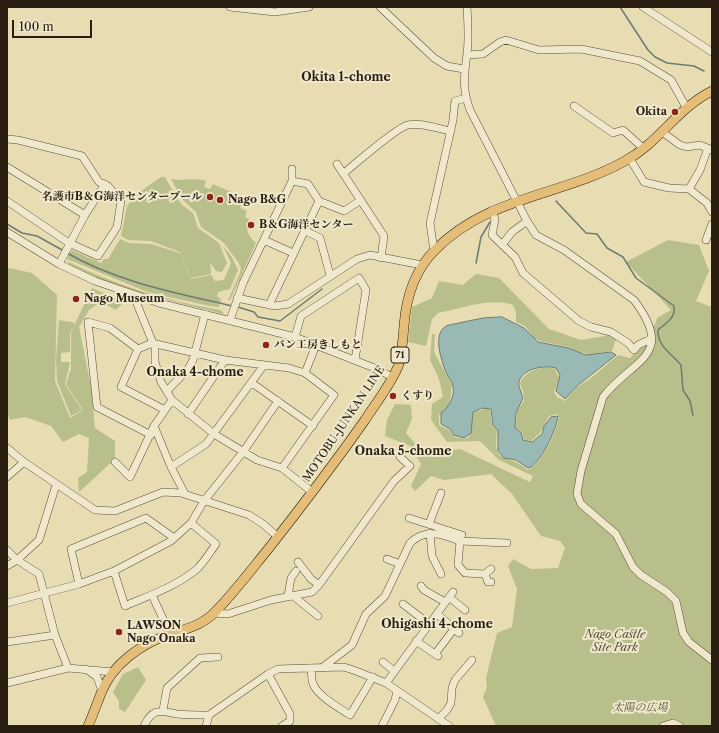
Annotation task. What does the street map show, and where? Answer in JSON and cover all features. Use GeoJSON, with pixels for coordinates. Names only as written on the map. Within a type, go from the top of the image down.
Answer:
{"type":"FeatureCollection","features":[{"type":"Feature","properties":{"kind":"main road","name":"MOTOBU-JUNKAN LINE"},"geometry":{"type":"LineString","coordinates":[[88,726],[102,691],[113,672],[138,650],[152,641],[194,627],[214,612],[278,537],[335,462],[392,377],[400,359],[408,297],[422,265],[434,251],[463,226],[492,210],[589,179],[630,158],[644,149],[686,107],[712,91]]}},
{"type":"Feature","properties":{"kind":"street"},"geometry":{"type":"LineString","coordinates":[[230,7],[275,12],[309,7]]}},
{"type":"Feature","properties":{"kind":"street"},"geometry":{"type":"LineString","coordinates":[[380,7],[430,54],[448,66],[464,69]]}},
{"type":"Feature","properties":{"kind":"street"},"geometry":{"type":"LineString","coordinates":[[468,7],[467,55],[464,69],[464,89],[466,98],[527,221],[536,235],[564,250],[634,300],[647,321],[652,339],[647,354],[642,361],[610,388],[603,397],[581,471],[577,494],[581,504],[616,534],[633,567],[641,575],[668,592],[676,601],[683,633],[689,642],[712,660]]}},
{"type":"Feature","properties":{"kind":"street"},"geometry":{"type":"LineString","coordinates":[[643,7],[712,52]]}},
{"type":"Feature","properties":{"kind":"street"},"geometry":{"type":"LineString","coordinates":[[467,55],[483,54],[500,42],[506,40],[539,50],[581,49],[640,61],[671,80],[686,107]]}},
{"type":"Feature","properties":{"kind":"street"},"geometry":{"type":"LineString","coordinates":[[434,251],[430,223],[455,101],[466,98]]}},
{"type":"Feature","properties":{"kind":"street"},"geometry":{"type":"LineString","coordinates":[[574,106],[613,133],[623,130],[644,149]]}},
{"type":"Feature","properties":{"kind":"street"},"geometry":{"type":"LineString","coordinates":[[344,173],[406,125],[417,124],[450,131]]}},
{"type":"Feature","properties":{"kind":"street"},"geometry":{"type":"LineString","coordinates":[[662,132],[680,145],[687,147],[700,145],[710,149],[689,189]]}},
{"type":"Feature","properties":{"kind":"street"},"geometry":{"type":"LineString","coordinates":[[7,139],[18,140],[82,156],[99,182],[105,184],[121,201],[117,227],[98,256],[66,248],[7,201]]}},
{"type":"Feature","properties":{"kind":"street"},"geometry":{"type":"LineString","coordinates":[[630,158],[644,182],[669,188],[689,189],[707,203],[712,212]]}},
{"type":"Feature","properties":{"kind":"street"},"geometry":{"type":"LineString","coordinates":[[337,164],[384,236],[381,258]]}},
{"type":"Feature","properties":{"kind":"street"},"geometry":{"type":"LineString","coordinates":[[7,167],[85,215]]}},
{"type":"Feature","properties":{"kind":"street"},"geometry":{"type":"LineString","coordinates":[[231,317],[236,300],[292,181],[292,169]]}},
{"type":"Feature","properties":{"kind":"street"},"geometry":{"type":"LineString","coordinates":[[292,181],[308,184],[319,201],[344,211],[361,200]]}},
{"type":"Feature","properties":{"kind":"street"},"geometry":{"type":"LineString","coordinates":[[59,264],[66,248],[105,184]]}},
{"type":"Feature","properties":{"kind":"street"},"geometry":{"type":"LineString","coordinates":[[269,305],[293,253],[306,231],[319,201]]}},
{"type":"Feature","properties":{"kind":"street"},"geometry":{"type":"LineString","coordinates":[[492,210],[495,220],[492,235],[515,257],[523,273],[579,321],[591,327],[611,332],[628,342],[634,350],[638,344],[652,339]]}},
{"type":"Feature","properties":{"kind":"street"},"geometry":{"type":"LineString","coordinates":[[502,245],[512,232],[522,223],[527,221]]}},
{"type":"Feature","properties":{"kind":"street"},"geometry":{"type":"LineString","coordinates":[[706,240],[712,224]]}},
{"type":"Feature","properties":{"kind":"street"},"geometry":{"type":"LineString","coordinates":[[306,231],[320,238],[330,276]]}},
{"type":"Feature","properties":{"kind":"street"},"geometry":{"type":"LineString","coordinates":[[7,232],[59,264],[95,281],[139,297],[204,314],[231,317],[295,337],[355,360],[392,377]]}},
{"type":"Feature","properties":{"kind":"street"},"geometry":{"type":"LineString","coordinates":[[264,240],[293,253]]}},
{"type":"Feature","properties":{"kind":"street"},"geometry":{"type":"LineString","coordinates":[[236,300],[269,305],[288,304],[356,259],[370,255],[422,265]]}},
{"type":"Feature","properties":{"kind":"street"},"geometry":{"type":"LineString","coordinates":[[295,337],[301,316],[358,278],[366,290],[355,360]]}},
{"type":"Feature","properties":{"kind":"street"},"geometry":{"type":"LineString","coordinates":[[139,297],[137,304],[155,348],[157,370],[161,382],[172,400],[214,434],[257,460],[282,468],[312,492]]}},
{"type":"Feature","properties":{"kind":"street"},"geometry":{"type":"LineString","coordinates":[[167,391],[188,369],[193,360],[204,314]]}},
{"type":"Feature","properties":{"kind":"street"},"geometry":{"type":"LineString","coordinates":[[138,349],[110,328],[88,322],[90,354],[96,388],[97,407],[151,434]]}},
{"type":"Feature","properties":{"kind":"street"},"geometry":{"type":"LineString","coordinates":[[165,410],[121,387],[138,349],[152,343],[194,354],[225,360],[289,368],[305,373],[334,395],[282,468]]}},
{"type":"Feature","properties":{"kind":"street"},"geometry":{"type":"LineString","coordinates":[[305,373],[316,345]]}},
{"type":"Feature","properties":{"kind":"street"},"geometry":{"type":"LineString","coordinates":[[188,414],[225,360]]}},
{"type":"Feature","properties":{"kind":"street"},"geometry":{"type":"LineString","coordinates":[[171,467],[206,444],[264,365]]}},
{"type":"Feature","properties":{"kind":"street"},"geometry":{"type":"LineString","coordinates":[[252,383],[313,426]]}},
{"type":"Feature","properties":{"kind":"street"},"geometry":{"type":"LineString","coordinates":[[115,462],[130,477],[154,426],[172,400]]}},
{"type":"Feature","properties":{"kind":"street"},"geometry":{"type":"LineString","coordinates":[[7,603],[79,584],[114,572],[174,538],[191,523],[204,501],[243,452],[278,401]]}},
{"type":"Feature","properties":{"kind":"street"},"geometry":{"type":"LineString","coordinates":[[154,426],[171,467],[185,494]]}},
{"type":"Feature","properties":{"kind":"street"},"geometry":{"type":"LineString","coordinates":[[7,448],[56,485],[95,510],[106,512],[115,511],[163,492],[185,494],[249,515],[264,524],[278,537]]}},
{"type":"Feature","properties":{"kind":"street"},"geometry":{"type":"LineString","coordinates":[[214,612],[228,614],[290,596],[312,592],[319,585],[394,481],[410,466],[400,457]]}},
{"type":"Feature","properties":{"kind":"street"},"geometry":{"type":"LineString","coordinates":[[7,477],[24,462]]}},
{"type":"Feature","properties":{"kind":"street"},"geometry":{"type":"LineString","coordinates":[[7,566],[17,560],[38,540],[56,485]]}},
{"type":"Feature","properties":{"kind":"street"},"geometry":{"type":"LineString","coordinates":[[429,524],[442,492]]}},
{"type":"Feature","properties":{"kind":"street"},"geometry":{"type":"LineString","coordinates":[[79,584],[71,549],[146,518],[174,538]]}},
{"type":"Feature","properties":{"kind":"street"},"geometry":{"type":"LineString","coordinates":[[409,518],[445,530],[461,538],[507,543]]}},
{"type":"Feature","properties":{"kind":"street"},"geometry":{"type":"LineString","coordinates":[[114,572],[124,606],[152,595],[197,568],[216,544],[191,523]]}},
{"type":"Feature","properties":{"kind":"street"},"geometry":{"type":"LineString","coordinates":[[323,668],[352,645],[366,614],[385,596],[410,543],[416,537],[430,532],[445,530]]}},
{"type":"Feature","properties":{"kind":"street"},"geometry":{"type":"LineString","coordinates":[[430,532],[432,556],[441,574]]}},
{"type":"Feature","properties":{"kind":"street"},"geometry":{"type":"LineString","coordinates":[[461,538],[458,565],[465,573],[485,574],[491,569]]}},
{"type":"Feature","properties":{"kind":"street"},"geometry":{"type":"LineString","coordinates":[[7,550],[17,560],[39,574],[55,635],[68,668]]}},
{"type":"Feature","properties":{"kind":"street"},"geometry":{"type":"LineString","coordinates":[[387,559],[400,564]]}},
{"type":"Feature","properties":{"kind":"street"},"geometry":{"type":"LineString","coordinates":[[298,562],[311,579],[319,585]]}},
{"type":"Feature","properties":{"kind":"street"},"geometry":{"type":"LineString","coordinates":[[290,596],[291,578],[296,571]]}},
{"type":"Feature","properties":{"kind":"street"},"geometry":{"type":"LineString","coordinates":[[485,574],[488,582],[491,582]]}},
{"type":"Feature","properties":{"kind":"street"},"geometry":{"type":"LineString","coordinates":[[421,586],[449,597],[465,610]]}},
{"type":"Feature","properties":{"kind":"street"},"geometry":{"type":"LineString","coordinates":[[152,595],[170,634]]}},
{"type":"Feature","properties":{"kind":"street"},"geometry":{"type":"LineString","coordinates":[[290,596],[318,616]]}},
{"type":"Feature","properties":{"kind":"street"},"geometry":{"type":"LineString","coordinates":[[386,683],[449,597]]}},
{"type":"Feature","properties":{"kind":"street"},"geometry":{"type":"LineString","coordinates":[[403,604],[429,624]]}},
{"type":"Feature","properties":{"kind":"street"},"geometry":{"type":"LineString","coordinates":[[416,641],[436,655],[456,631],[437,614]]}},
{"type":"Feature","properties":{"kind":"street"},"geometry":{"type":"LineString","coordinates":[[7,642],[55,635]]}},
{"type":"Feature","properties":{"kind":"street"},"geometry":{"type":"LineString","coordinates":[[163,710],[167,688],[200,658],[218,657]]}},
{"type":"Feature","properties":{"kind":"street"},"geometry":{"type":"LineString","coordinates":[[438,719],[447,710],[451,703],[455,680],[472,660]]}},
{"type":"Feature","properties":{"kind":"street"},"geometry":{"type":"LineString","coordinates":[[383,662],[394,672]]}},
{"type":"Feature","properties":{"kind":"street"},"geometry":{"type":"LineString","coordinates":[[7,683],[68,668],[84,668],[113,672]]}},
{"type":"Feature","properties":{"kind":"street"},"geometry":{"type":"LineString","coordinates":[[84,668],[97,677],[102,691]]}},
{"type":"Feature","properties":{"kind":"street"},"geometry":{"type":"LineString","coordinates":[[311,668],[315,688],[323,696],[350,715],[373,677]]}},
{"type":"Feature","properties":{"kind":"street"},"geometry":{"type":"LineString","coordinates":[[144,726],[147,719],[155,712],[163,710],[178,714],[209,715],[268,674],[278,669],[311,668],[344,668],[373,677],[386,683],[449,726]]}},
{"type":"Feature","properties":{"kind":"street"},"geometry":{"type":"LineString","coordinates":[[268,674],[290,714],[290,721],[282,726]]}},
{"type":"Feature","properties":{"kind":"street"},"geometry":{"type":"LineString","coordinates":[[382,726],[395,700],[397,691]]}},
{"type":"Feature","properties":{"kind":"street"},"geometry":{"type":"LineString","coordinates":[[206,726],[209,715]]}},
{"type":"Feature","properties":{"kind":"street"},"geometry":{"type":"LineString","coordinates":[[663,726],[673,723],[679,726]]}},
{"type":"Feature","properties":{"kind":"green space"},"geometry":{"type":"Polygon","coordinates":[[[161,177],[165,177],[182,205],[193,213],[198,228],[219,243],[227,263],[222,272],[216,271],[210,262],[211,274],[191,278],[180,252],[151,241],[128,240],[121,236],[127,206],[138,193],[161,177]]]}},
{"type":"Feature","properties":{"kind":"green space"},"geometry":{"type":"Polygon","coordinates":[[[171,179],[203,180],[206,181],[204,187],[210,189],[213,184],[244,198],[240,208],[247,211],[245,217],[249,219],[247,229],[251,238],[256,243],[230,300],[228,300],[241,268],[224,243],[201,227],[196,212],[182,199],[171,179]]]}},
{"type":"Feature","properties":{"kind":"green space"},"geometry":{"type":"Polygon","coordinates":[[[120,239],[129,243],[151,244],[180,253],[191,279],[211,275],[215,281],[224,280],[231,263],[223,246],[232,257],[238,270],[230,289],[218,292],[217,296],[221,299],[219,307],[164,296],[163,293],[156,294],[145,291],[67,259],[72,250],[101,263],[104,259],[108,259],[120,239]]]}},
{"type":"Feature","properties":{"kind":"green space"},"geometry":{"type":"Polygon","coordinates":[[[668,240],[699,245],[709,271],[696,301],[712,307],[712,726],[496,726],[483,697],[487,687],[486,678],[497,633],[512,627],[517,589],[508,566],[513,559],[531,569],[558,568],[565,548],[560,541],[541,536],[512,494],[491,474],[444,480],[431,476],[415,491],[411,486],[421,464],[410,446],[385,436],[387,420],[395,404],[411,405],[412,419],[406,433],[421,450],[438,452],[460,449],[530,482],[533,476],[499,460],[480,441],[447,442],[431,420],[432,404],[443,397],[439,379],[430,360],[432,334],[435,334],[434,352],[452,385],[450,400],[447,408],[439,415],[439,425],[449,430],[455,437],[464,439],[469,437],[474,412],[487,408],[490,410],[492,427],[497,430],[496,442],[499,455],[520,464],[527,470],[538,462],[548,447],[556,430],[559,416],[557,414],[549,416],[540,433],[531,441],[524,439],[522,431],[516,428],[517,412],[524,400],[520,383],[522,379],[530,372],[540,368],[555,369],[559,378],[554,392],[557,397],[565,401],[576,388],[591,378],[618,355],[630,358],[645,344],[653,347],[652,326],[655,325],[657,318],[671,310],[626,262],[668,240]]]}},
{"type":"Feature","properties":{"kind":"green space"},"geometry":{"type":"Polygon","coordinates":[[[67,261],[123,285],[180,302],[220,310],[223,314],[139,292],[114,284],[75,268],[67,261]]]}},
{"type":"Feature","properties":{"kind":"green space"},"geometry":{"type":"Polygon","coordinates":[[[9,268],[32,273],[57,295],[55,381],[70,418],[83,410],[66,384],[71,369],[71,332],[92,288],[124,302],[116,310],[100,302],[89,310],[79,327],[91,387],[95,428],[115,441],[115,459],[79,492],[78,478],[87,472],[89,438],[79,434],[63,442],[51,426],[25,417],[10,420],[7,413],[7,269],[9,268]]]}},
{"type":"Feature","properties":{"kind":"green space"},"geometry":{"type":"Polygon","coordinates":[[[476,274],[499,278],[549,329],[581,340],[611,335],[616,339],[612,351],[589,354],[576,351],[568,347],[540,341],[534,338],[525,326],[516,322],[516,312],[513,305],[495,302],[476,304],[438,313],[432,319],[426,346],[408,342],[412,307],[432,298],[439,281],[463,285],[476,274]]]}},
{"type":"Feature","properties":{"kind":"green space"},"geometry":{"type":"Polygon","coordinates":[[[59,320],[76,323],[70,332],[70,352],[61,353],[61,362],[70,362],[65,384],[82,410],[71,416],[57,381],[56,360],[59,320]]]}},
{"type":"Feature","properties":{"kind":"green space"},"geometry":{"type":"Polygon","coordinates":[[[138,667],[146,680],[125,712],[119,709],[119,701],[113,692],[123,674],[138,667]]]}},
{"type":"Feature","properties":{"kind":"water"},"geometry":{"type":"Polygon","coordinates":[[[502,317],[524,328],[538,342],[568,348],[586,355],[611,352],[616,355],[577,386],[565,399],[556,391],[560,375],[556,368],[540,367],[524,373],[519,382],[523,398],[516,413],[515,428],[521,432],[523,440],[532,442],[542,434],[544,426],[551,417],[558,416],[555,429],[543,454],[533,466],[528,468],[516,460],[504,458],[498,451],[498,430],[493,426],[491,409],[482,408],[473,412],[471,433],[464,438],[454,435],[450,429],[441,424],[441,413],[447,408],[451,401],[453,390],[440,353],[440,333],[443,328],[449,325],[483,318],[502,317]]]}},
{"type":"Feature","properties":{"kind":"waterway"},"geometry":{"type":"LineString","coordinates":[[620,7],[648,50],[655,57],[667,63],[694,66],[704,71]]}},
{"type":"Feature","properties":{"kind":"waterway"},"geometry":{"type":"LineString","coordinates":[[556,201],[586,233],[597,234],[607,248],[623,257],[636,278],[674,306],[672,317],[658,330],[658,336],[662,345],[681,365],[683,390],[690,401],[693,415]]}},
{"type":"Feature","properties":{"kind":"waterway"},"geometry":{"type":"LineString","coordinates":[[476,263],[481,237],[490,222]]}},
{"type":"Feature","properties":{"kind":"waterway"},"geometry":{"type":"LineString","coordinates":[[7,224],[22,233],[37,236],[64,251]]}},
{"type":"Feature","properties":{"kind":"waterway"},"geometry":{"type":"LineString","coordinates":[[67,253],[106,272],[148,286],[232,306]]}},
{"type":"Feature","properties":{"kind":"waterway"},"geometry":{"type":"LineString","coordinates":[[238,307],[254,312],[258,317],[280,321],[322,289]]}},
{"type":"Feature","properties":{"kind":"place","name":"Okita"},"geometry":{"type":"Point","coordinates":[675,112]}},
{"type":"Feature","properties":{"kind":"place","name":"名護市B＆G海洋センタープール"},"geometry":{"type":"Point","coordinates":[210,197]}},
{"type":"Feature","properties":{"kind":"place","name":"Nago B&G"},"geometry":{"type":"Point","coordinates":[220,200]}},
{"type":"Feature","properties":{"kind":"place","name":"B＆G海洋センター"},"geometry":{"type":"Point","coordinates":[251,225]}},
{"type":"Feature","properties":{"kind":"place","name":"Nago Museum"},"geometry":{"type":"Point","coordinates":[76,299]}},
{"type":"Feature","properties":{"kind":"place","name":"パン工房きしもと"},"geometry":{"type":"Point","coordinates":[266,345]}},
{"type":"Feature","properties":{"kind":"place","name":"くすり"},"geometry":{"type":"Point","coordinates":[393,396]}},
{"type":"Feature","properties":{"kind":"place","name":"LAWSON Nago Onaka"},"geometry":{"type":"Point","coordinates":[119,632]}},
{"type":"Feature","properties":{"kind":"district","name":"Okita 1-chome"},"geometry":{"type":"Point","coordinates":[346,78]}},
{"type":"Feature","properties":{"kind":"district","name":"Onaka 4-chome"},"geometry":{"type":"Point","coordinates":[195,373]}},
{"type":"Feature","properties":{"kind":"district","name":"Onaka 5-chome"},"geometry":{"type":"Point","coordinates":[403,452]}},
{"type":"Feature","properties":{"kind":"district","name":"Ohigashi 4-chome"},"geometry":{"type":"Point","coordinates":[437,625]}},
{"type":"Feature","properties":{"kind":"park label","name":"Nago Castle Site Park"},"geometry":{"type":"Point","coordinates":[615,641]}},
{"type":"Feature","properties":{"kind":"park label","name":"太陽の広場"},"geometry":{"type":"Point","coordinates":[640,708]}}]}
